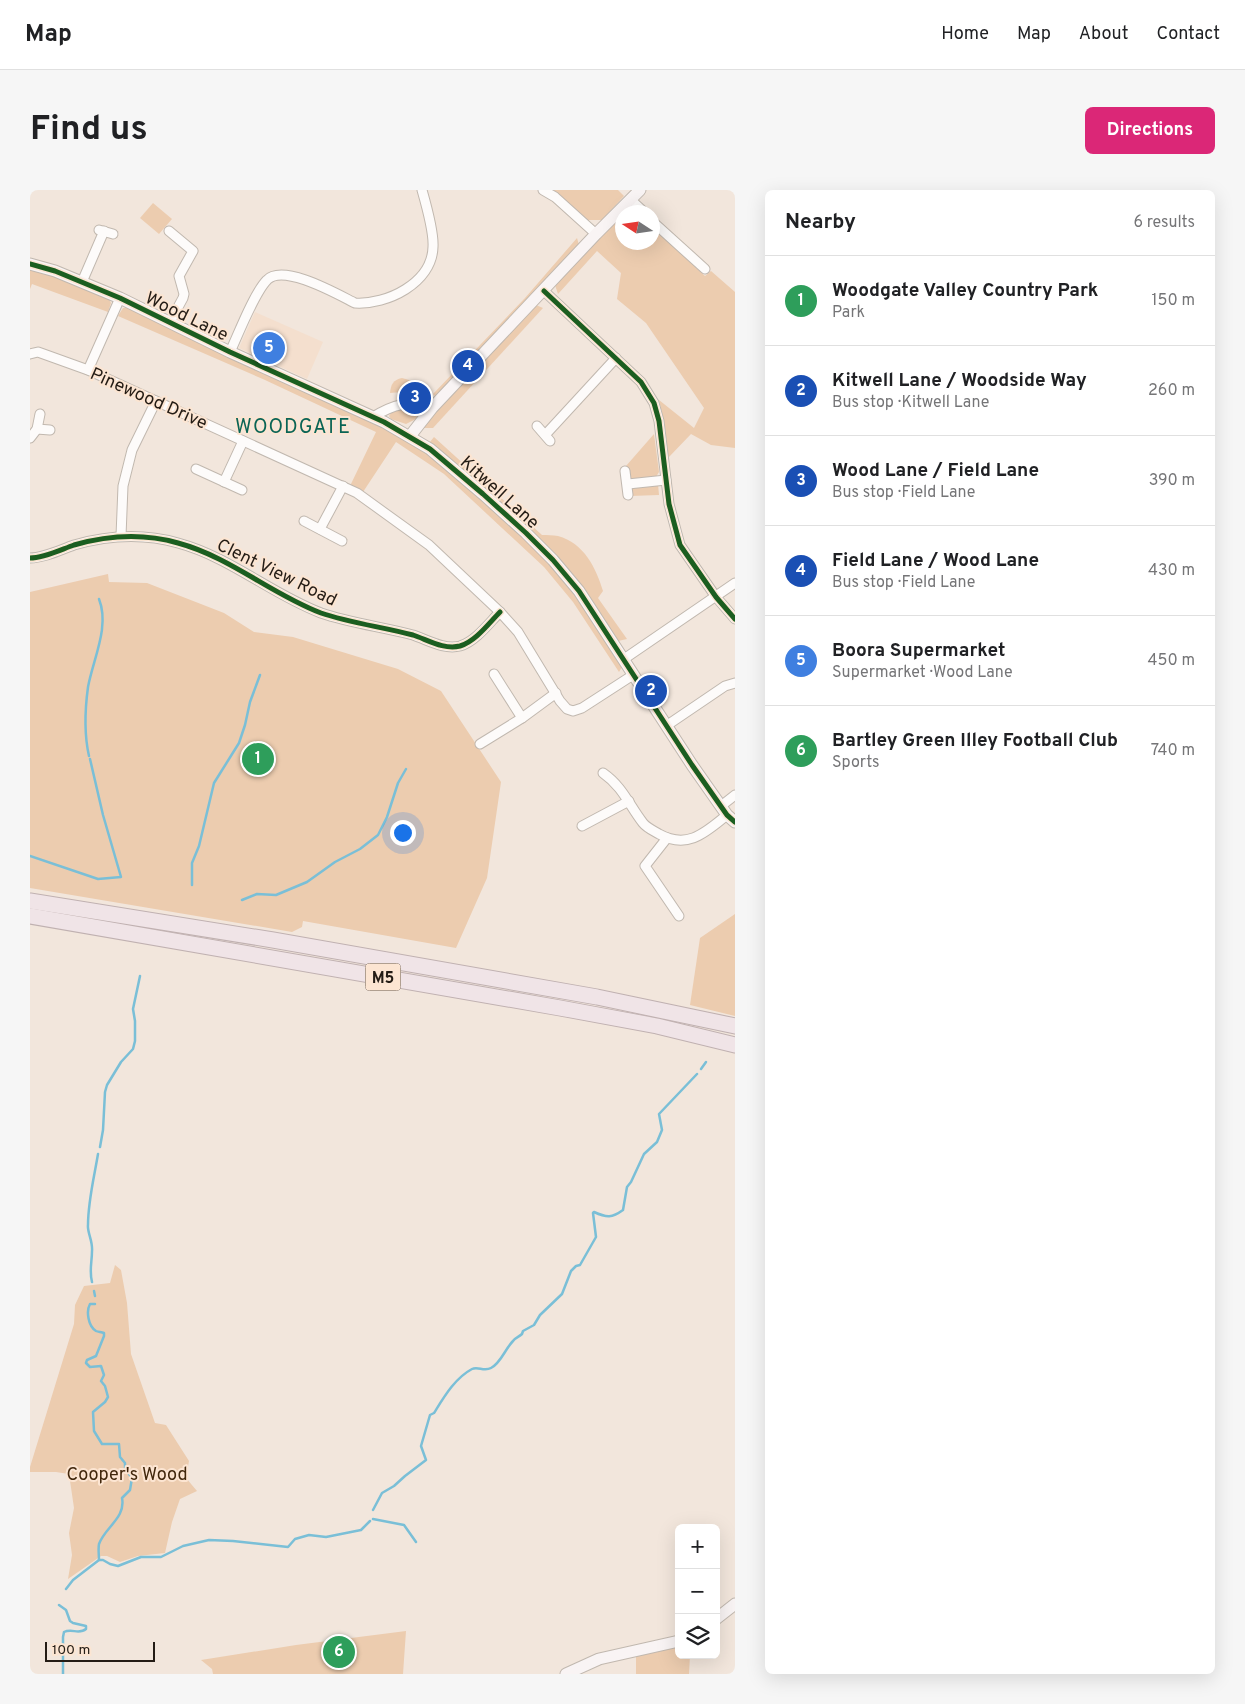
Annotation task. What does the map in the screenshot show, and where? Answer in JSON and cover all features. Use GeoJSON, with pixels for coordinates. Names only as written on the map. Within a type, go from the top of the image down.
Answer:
{"type":"FeatureCollection","features":[{"type":"Feature","properties":{"kind":"highway","name":"M5"},"geometry":{"type":"LineString","coordinates":[[30,901],[273,940],[588,996],[735,1026]]}},
{"type":"Feature","properties":{"kind":"highway","name":"M5"},"geometry":{"type":"LineString","coordinates":[[30,916],[560,1008],[735,1045]]}},
{"type":"Feature","properties":{"kind":"highway"},"geometry":{"type":"LineString","coordinates":[[678,1032],[735,1049]]}},
{"type":"Feature","properties":{"kind":"street"},"geometry":{"type":"LineString","coordinates":[[230,352],[260,290],[267,279],[278,274],[291,275],[356,303],[365,304],[392,297],[418,279],[429,266],[433,247],[422,190]]}},
{"type":"Feature","properties":{"kind":"street"},"geometry":{"type":"LineString","coordinates":[[543,190],[555,197],[596,234]]}},
{"type":"Feature","properties":{"kind":"street"},"geometry":{"type":"LineString","coordinates":[[410,436],[432,408],[640,190]]}},
{"type":"Feature","properties":{"kind":"street"},"geometry":{"type":"LineString","coordinates":[[631,200],[636,205]]}},
{"type":"Feature","properties":{"kind":"street"},"geometry":{"type":"LineString","coordinates":[[660,228],[704,269]]}},
{"type":"Feature","properties":{"kind":"street"},"geometry":{"type":"LineString","coordinates":[[169,231],[193,251],[179,276],[184,294],[170,322]]}},
{"type":"Feature","properties":{"kind":"street"},"geometry":{"type":"LineString","coordinates":[[82,282],[106,232]]}},
{"type":"Feature","properties":{"kind":"street","name":"Wood Lane"},"geometry":{"type":"LineString","coordinates":[[30,264],[82,282],[120,298],[230,352],[374,417],[410,436]]}},
{"type":"Feature","properties":{"kind":"street"},"geometry":{"type":"LineString","coordinates":[[544,291],[642,382],[654,403],[659,421],[673,524],[680,546],[716,597],[735,618]]}},
{"type":"Feature","properties":{"kind":"street"},"geometry":{"type":"LineString","coordinates":[[88,370],[120,298]]}},
{"type":"Feature","properties":{"kind":"street","name":"Pinewood Drive"},"geometry":{"type":"LineString","coordinates":[[30,354],[38,352],[88,370],[357,493],[429,545],[500,612],[518,632],[568,709],[573,711],[582,708],[634,675]]}},
{"type":"Feature","properties":{"kind":"street"},"geometry":{"type":"LineString","coordinates":[[537,426],[548,438],[616,358]]}},
{"type":"Feature","properties":{"kind":"street"},"geometry":{"type":"LineString","coordinates":[[122,536],[123,486],[132,450],[156,401]]}},
{"type":"Feature","properties":{"kind":"street"},"geometry":{"type":"LineString","coordinates":[[374,417],[387,408],[412,403],[421,403],[432,408]]}},
{"type":"Feature","properties":{"kind":"street"},"geometry":{"type":"LineString","coordinates":[[30,438],[37,428],[40,414]]}},
{"type":"Feature","properties":{"kind":"street"},"geometry":{"type":"LineString","coordinates":[[37,428],[50,430]]}},
{"type":"Feature","properties":{"kind":"street","name":"Kitwell Lane"},"geometry":{"type":"LineString","coordinates":[[410,436],[430,449],[526,533],[579,591],[666,726],[727,814]]}},
{"type":"Feature","properties":{"kind":"street"},"geometry":{"type":"LineString","coordinates":[[224,482],[243,441]]}},
{"type":"Feature","properties":{"kind":"street"},"geometry":{"type":"LineString","coordinates":[[196,469],[242,490]]}},
{"type":"Feature","properties":{"kind":"street"},"geometry":{"type":"LineString","coordinates":[[625,471],[628,495]]}},
{"type":"Feature","properties":{"kind":"street"},"geometry":{"type":"LineString","coordinates":[[628,484],[666,480]]}},
{"type":"Feature","properties":{"kind":"street"},"geometry":{"type":"LineString","coordinates":[[320,528],[343,486]]}},
{"type":"Feature","properties":{"kind":"street"},"geometry":{"type":"LineString","coordinates":[[304,521],[342,541]]}},
{"type":"Feature","properties":{"kind":"street","name":"Clent View Road"},"geometry":{"type":"LineString","coordinates":[[30,558],[99,538],[122,536],[149,537],[179,543],[221,559],[264,585],[322,613],[413,635],[448,648],[472,640],[500,612]]}},
{"type":"Feature","properties":{"kind":"street"},"geometry":{"type":"LineString","coordinates":[[624,659],[735,583]]}},
{"type":"Feature","properties":{"kind":"street"},"geometry":{"type":"LineString","coordinates":[[494,674],[522,718]]}},
{"type":"Feature","properties":{"kind":"street"},"geometry":{"type":"LineString","coordinates":[[666,726],[725,686],[735,683]]}},
{"type":"Feature","properties":{"kind":"street"},"geometry":{"type":"LineString","coordinates":[[480,744],[522,718],[556,693]]}},
{"type":"Feature","properties":{"kind":"street"},"geometry":{"type":"LineString","coordinates":[[603,773],[614,781],[644,825],[667,838],[682,840],[696,838],[727,814],[735,795]]}},
{"type":"Feature","properties":{"kind":"street"},"geometry":{"type":"LineString","coordinates":[[582,826],[629,801]]}},
{"type":"Feature","properties":{"kind":"street"},"geometry":{"type":"LineString","coordinates":[[667,838],[645,866],[679,916]]}},
{"type":"Feature","properties":{"kind":"street"},"geometry":{"type":"LineString","coordinates":[[720,1616],[735,1604]]}},
{"type":"Feature","properties":{"kind":"street"},"geometry":{"type":"LineString","coordinates":[[566,1674],[599,1659],[675,1642]]}},
{"type":"Feature","properties":{"kind":"shaded area"},"geometry":{"type":"Polygon","coordinates":[[[255,312],[323,342],[307,379],[239,348],[255,312]]]}},
{"type":"Feature","properties":{"kind":"green space"},"geometry":{"type":"Polygon","coordinates":[[[551,190],[618,190],[624,196],[602,220],[585,220],[551,190]]]}},
{"type":"Feature","properties":{"kind":"green space"},"geometry":{"type":"Polygon","coordinates":[[[153,203],[172,219],[159,234],[140,218],[153,203]]]}},
{"type":"Feature","properties":{"kind":"green space"},"geometry":{"type":"Polygon","coordinates":[[[615,220],[615,250],[660,250],[660,234],[705,276],[711,271],[735,292],[735,448],[711,445],[691,434],[668,458],[665,427],[659,400],[694,428],[704,408],[646,323],[617,299],[621,273],[597,251],[558,294],[555,285],[615,220]]]}},
{"type":"Feature","properties":{"kind":"green space"},"geometry":{"type":"Polygon","coordinates":[[[577,238],[579,245],[437,398],[433,394],[525,298],[577,238]]]}},
{"type":"Feature","properties":{"kind":"green space"},"geometry":{"type":"Polygon","coordinates":[[[30,269],[73,283],[109,299],[111,303],[108,312],[32,284],[30,289],[30,269]]]}},
{"type":"Feature","properties":{"kind":"green space"},"geometry":{"type":"Polygon","coordinates":[[[536,305],[543,308],[433,428],[424,428],[423,425],[536,305]]]}},
{"type":"Feature","properties":{"kind":"green space"},"geometry":{"type":"Polygon","coordinates":[[[129,307],[403,437],[453,472],[540,553],[572,589],[622,667],[619,672],[573,602],[544,567],[444,474],[396,442],[363,492],[350,486],[376,432],[265,380],[118,316],[123,308],[129,307]]]}},
{"type":"Feature","properties":{"kind":"green space"},"geometry":{"type":"Polygon","coordinates":[[[402,378],[409,380],[414,386],[413,391],[390,393],[393,383],[402,378]]]}},
{"type":"Feature","properties":{"kind":"green space"},"geometry":{"type":"Polygon","coordinates":[[[399,410],[415,410],[418,413],[416,419],[406,424],[391,419],[389,416],[391,413],[399,410]]]}},
{"type":"Feature","properties":{"kind":"green space"},"geometry":{"type":"Polygon","coordinates":[[[654,434],[659,472],[656,477],[632,479],[629,477],[626,466],[654,434]]]}},
{"type":"Feature","properties":{"kind":"green space"},"geometry":{"type":"Polygon","coordinates":[[[434,437],[542,535],[552,535],[567,539],[582,550],[593,565],[603,591],[598,598],[627,639],[618,641],[581,589],[429,443],[434,437]]]}},
{"type":"Feature","properties":{"kind":"green space"},"geometry":{"type":"Polygon","coordinates":[[[658,484],[659,495],[630,496],[632,486],[658,484]]]}},
{"type":"Feature","properties":{"kind":"green space"},"geometry":{"type":"Polygon","coordinates":[[[108,574],[109,582],[147,583],[224,613],[254,632],[293,637],[398,669],[441,691],[501,782],[487,878],[456,948],[303,921],[302,927],[292,932],[30,888],[30,592],[108,574]]]}},
{"type":"Feature","properties":{"kind":"green space"},"geometry":{"type":"Polygon","coordinates":[[[735,914],[735,1016],[690,1005],[700,938],[735,914]]]}},
{"type":"Feature","properties":{"kind":"green space","name":"Cooper's Wood"},"geometry":{"type":"Polygon","coordinates":[[[115,1265],[121,1270],[127,1303],[131,1354],[155,1423],[166,1425],[189,1461],[186,1478],[197,1491],[180,1499],[172,1522],[165,1553],[138,1556],[120,1562],[107,1556],[101,1556],[68,1579],[72,1555],[69,1533],[74,1508],[69,1474],[30,1472],[30,1467],[74,1324],[75,1305],[84,1286],[110,1283],[115,1265]]]}},
{"type":"Feature","properties":{"kind":"green space"},"geometry":{"type":"Polygon","coordinates":[[[406,1631],[403,1674],[213,1674],[212,1669],[201,1660],[296,1645],[406,1631]]]}},
{"type":"Feature","properties":{"kind":"green space"},"geometry":{"type":"Polygon","coordinates":[[[675,1646],[675,1659],[690,1659],[689,1674],[636,1674],[636,1656],[675,1646]]]}},
{"type":"Feature","properties":{"kind":"waterway"},"geometry":{"type":"LineString","coordinates":[[89,756],[87,748],[86,704],[90,676],[102,632],[103,621],[99,599]]}},
{"type":"Feature","properties":{"kind":"waterway"},"geometry":{"type":"LineString","coordinates":[[192,885],[192,863],[199,846],[214,783],[239,743],[250,702],[260,675]]}},
{"type":"Feature","properties":{"kind":"waterway"},"geometry":{"type":"LineString","coordinates":[[30,856],[98,879],[121,877],[103,815],[90,759]]}},
{"type":"Feature","properties":{"kind":"waterway"},"geometry":{"type":"LineString","coordinates":[[242,900],[257,894],[276,895],[307,882],[335,862],[360,849],[378,835],[387,817],[398,783],[406,769]]}},
{"type":"Feature","properties":{"kind":"waterway"},"geometry":{"type":"LineString","coordinates":[[100,1147],[107,1085],[121,1062],[133,1049],[135,1041],[133,1009],[140,976]]}},
{"type":"Feature","properties":{"kind":"waterway"},"geometry":{"type":"LineString","coordinates":[[701,1069],[706,1062]]}},
{"type":"Feature","properties":{"kind":"waterway"},"geometry":{"type":"LineString","coordinates":[[373,1510],[382,1493],[394,1486],[426,1460],[421,1446],[430,1415],[434,1413],[460,1377],[472,1369],[488,1369],[494,1366],[514,1340],[523,1331],[534,1325],[540,1315],[562,1294],[571,1271],[580,1265],[596,1237],[593,1213],[609,1216],[616,1215],[623,1210],[627,1187],[644,1154],[657,1142],[662,1130],[659,1114],[697,1074]]}},
{"type":"Feature","properties":{"kind":"waterway"},"geometry":{"type":"LineString","coordinates":[[92,1282],[92,1247],[88,1228],[88,1216],[98,1154]]}},
{"type":"Feature","properties":{"kind":"waterway"},"geometry":{"type":"LineString","coordinates":[[94,1291],[95,1296]]}},
{"type":"Feature","properties":{"kind":"waterway"},"geometry":{"type":"LineString","coordinates":[[66,1589],[73,1580],[99,1560],[99,1544],[118,1517],[121,1511],[122,1498],[130,1490],[132,1478],[125,1469],[125,1463],[120,1457],[119,1444],[102,1444],[94,1431],[93,1412],[108,1397],[105,1386],[101,1381],[104,1375],[101,1366],[90,1367],[86,1363],[87,1360],[96,1356],[104,1336],[104,1333],[93,1329],[90,1322],[89,1307],[90,1304],[95,1304]]}},
{"type":"Feature","properties":{"kind":"waterway"},"geometry":{"type":"LineString","coordinates":[[373,1519],[404,1525],[416,1542]]}},
{"type":"Feature","properties":{"kind":"waterway"},"geometry":{"type":"LineString","coordinates":[[99,1560],[118,1566],[141,1557],[161,1557],[183,1546],[209,1540],[288,1547],[295,1539],[309,1535],[326,1537],[361,1530],[370,1521]]}},
{"type":"Feature","properties":{"kind":"waterway"},"geometry":{"type":"LineString","coordinates":[[59,1605],[66,1610],[70,1621],[86,1626],[86,1629],[83,1631],[64,1632],[63,1674]]}},
{"type":"Feature","properties":{"kind":"cycle path"},"geometry":{"type":"LineString","coordinates":[[30,264],[55,271],[120,298],[230,352],[384,422],[430,449],[526,533],[553,560],[579,591],[692,765],[727,815],[735,822]]}},
{"type":"Feature","properties":{"kind":"cycle path"},"geometry":{"type":"LineString","coordinates":[[544,291],[641,382],[654,403],[659,421],[669,504],[680,545],[716,597],[735,619]]}},
{"type":"Feature","properties":{"kind":"cycle path"},"geometry":{"type":"LineString","coordinates":[[30,558],[46,555],[74,545],[113,537],[126,536],[165,540],[197,549],[215,557],[285,596],[321,613],[343,620],[413,635],[448,647],[466,644],[500,612]]}},
{"type":"Feature","properties":{"kind":"place","name":"Boora Supermarket"},"geometry":{"type":"Point","coordinates":[269,348]}},
{"type":"Feature","properties":{"kind":"place","name":"Field Lane / Wood Lane"},"geometry":{"type":"Point","coordinates":[468,366]}},
{"type":"Feature","properties":{"kind":"place","name":"Wood Lane / Field Lane"},"geometry":{"type":"Point","coordinates":[415,398]}},
{"type":"Feature","properties":{"kind":"place","name":"Kitwell Lane / Woodside Way"},"geometry":{"type":"Point","coordinates":[651,691]}},
{"type":"Feature","properties":{"kind":"place","name":"Woodgate Valley Country Park"},"geometry":{"type":"Point","coordinates":[258,759]}},
{"type":"Feature","properties":{"kind":"place","name":"Bartley Green Illey Football Club"},"geometry":{"type":"Point","coordinates":[339,1652]}},
{"type":"Feature","properties":{"kind":"district","name":"WOODGATE"},"geometry":{"type":"Point","coordinates":[293,426]}}]}
